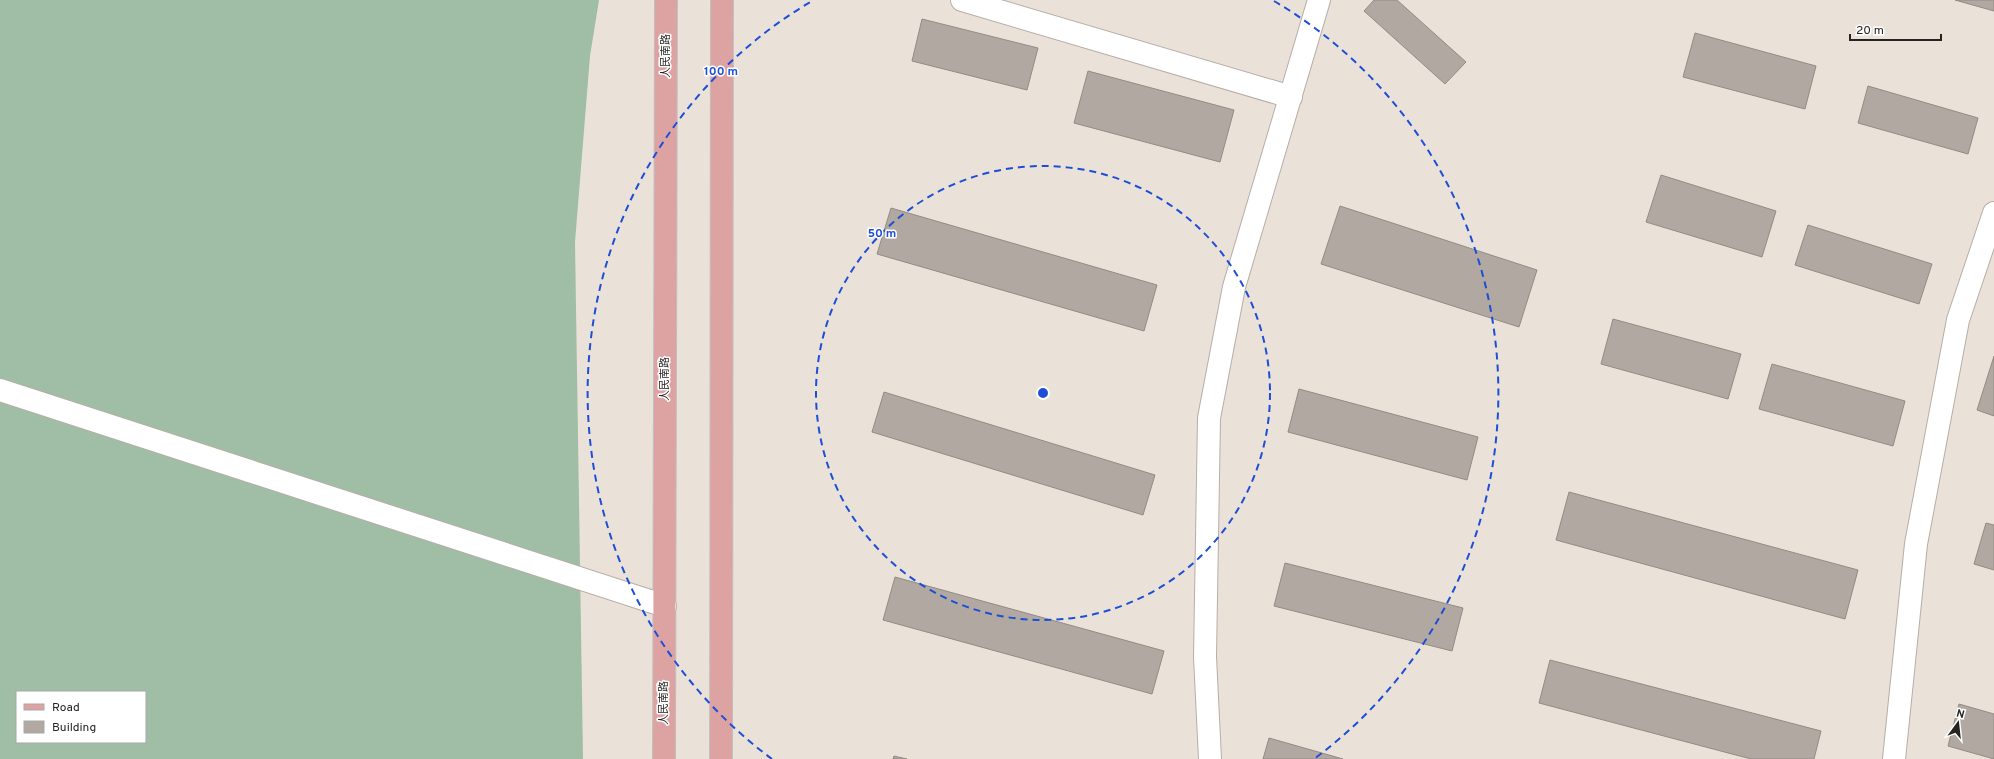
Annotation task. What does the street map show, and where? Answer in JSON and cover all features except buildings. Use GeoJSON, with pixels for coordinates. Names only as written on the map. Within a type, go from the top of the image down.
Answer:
{"type":"FeatureCollection","features":[{"type":"Feature","properties":{"kind":"main road","name":"人民南路"},"geometry":{"type":"LineString","coordinates":[[664,759],[666,0]]}},
{"type":"Feature","properties":{"kind":"main road"},"geometry":{"type":"LineString","coordinates":[[722,0],[722,759]]}},
{"type":"Feature","properties":{"kind":"lane"},"geometry":{"type":"LineString","coordinates":[[962,0],[1290,97]]}},
{"type":"Feature","properties":{"kind":"lane"},"geometry":{"type":"LineString","coordinates":[[1210,759],[1205,657],[1209,418],[1234,287],[1319,0]]}},
{"type":"Feature","properties":{"kind":"lane"},"geometry":{"type":"LineString","coordinates":[[1894,759],[1916,544],[1958,320],[1994,213]]}},
{"type":"Feature","properties":{"kind":"lane"},"geometry":{"type":"LineString","coordinates":[[0,390],[665,606]]}},
{"type":"Feature","properties":{"kind":"green space"},"geometry":{"type":"Polygon","coordinates":[[[0,0],[599,0],[590,56],[575,242],[583,759],[0,759],[0,0]]]}}]}
